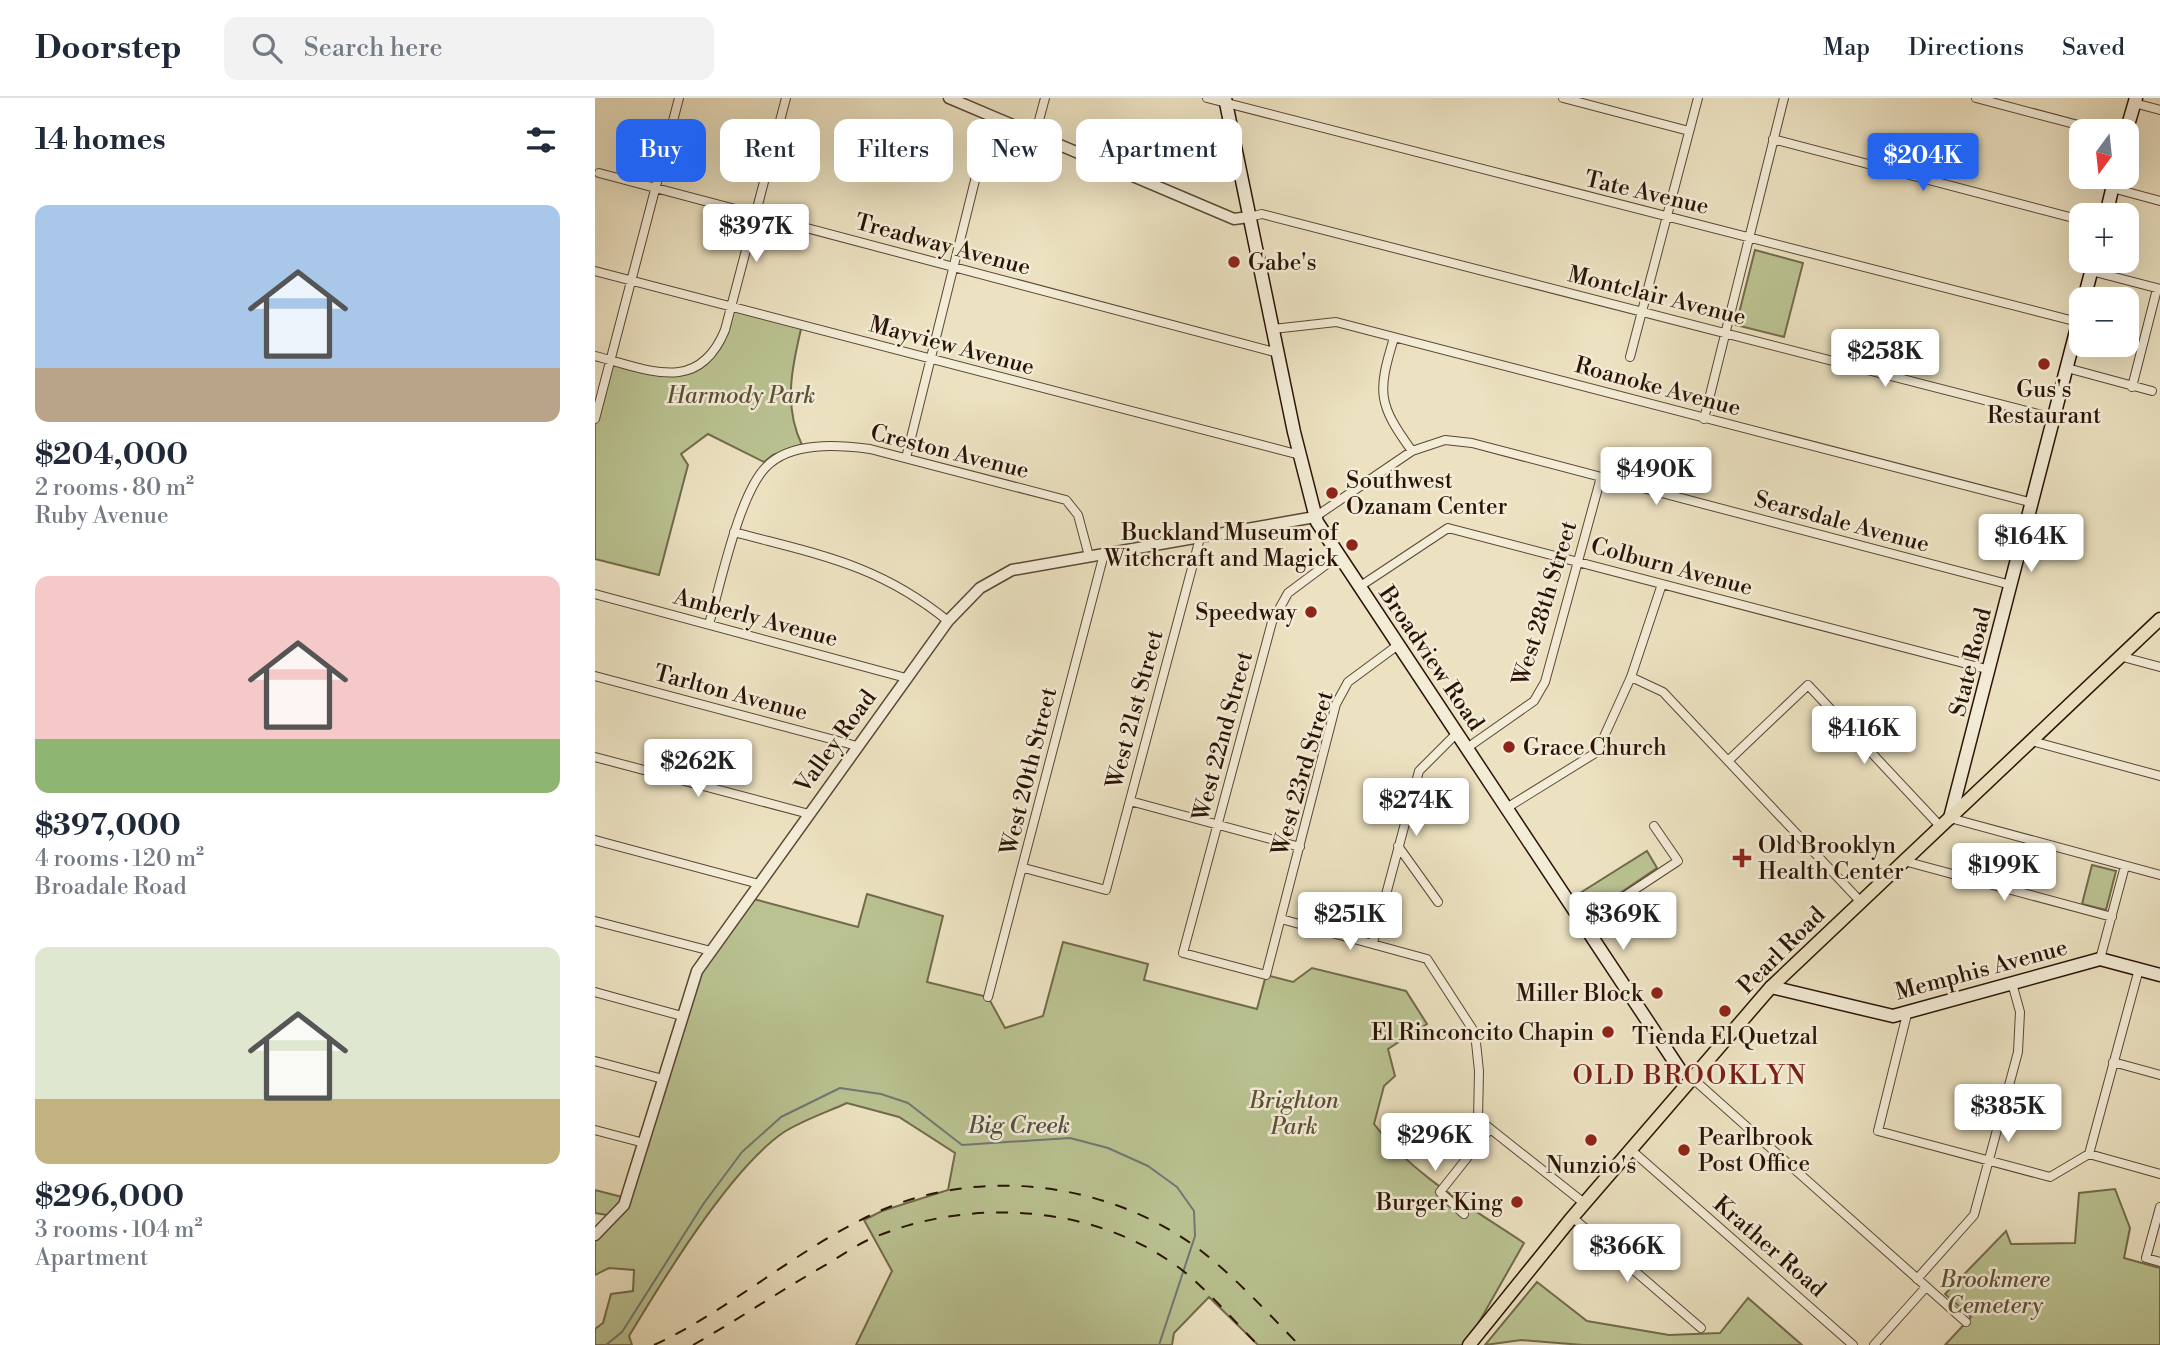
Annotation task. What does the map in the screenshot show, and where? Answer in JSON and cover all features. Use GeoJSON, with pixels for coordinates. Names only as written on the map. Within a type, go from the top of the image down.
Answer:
{"type":"FeatureCollection","features":[{"type":"Feature","properties":{"kind":"main road","name":"Broadview Road"},"geometry":{"type":"LineString","coordinates":[[1226,101],[1315,517],[1505,809],[1584,923],[1680,1070],[1692,1078]]}},
{"type":"Feature","properties":{"kind":"main road"},"geometry":{"type":"LineString","coordinates":[[2130,119],[2135,101]]}},
{"type":"Feature","properties":{"kind":"main road","name":"State Road"},"geometry":{"type":"LineString","coordinates":[[1945,822],[1990,670],[2070,357]]}},
{"type":"Feature","properties":{"kind":"main road","name":"Pearl Road"},"geometry":{"type":"LineString","coordinates":[[1469,1345],[1572,1217],[1771,987],[2160,619]]}},
{"type":"Feature","properties":{"kind":"main road","name":"Memphis Avenue"},"geometry":{"type":"LineString","coordinates":[[1771,987],[1875,1013],[1907,1014],[2100,959],[2160,975]]}},
{"type":"Feature","properties":{"kind":"street"},"geometry":{"type":"LineString","coordinates":[[595,419],[679,98]]}},
{"type":"Feature","properties":{"kind":"street"},"geometry":{"type":"LineString","coordinates":[[595,356],[659,374],[676,373],[697,366],[718,347],[786,98]]}},
{"type":"Feature","properties":{"kind":"street"},"geometry":{"type":"LineString","coordinates":[[949,98],[998,119]]}},
{"type":"Feature","properties":{"kind":"street"},"geometry":{"type":"LineString","coordinates":[[1039,119],[1045,98]]}},
{"type":"Feature","properties":{"kind":"street","name":"Tate Avenue"},"geometry":{"type":"LineString","coordinates":[[1207,98],[1667,219],[2069,314]]}},
{"type":"Feature","properties":{"kind":"street"},"geometry":{"type":"LineString","coordinates":[[1563,98],[1689,131]]}},
{"type":"Feature","properties":{"kind":"street"},"geometry":{"type":"LineString","coordinates":[[1630,357],[1698,98]]}},
{"type":"Feature","properties":{"kind":"street"},"geometry":{"type":"LineString","coordinates":[[1704,419],[1723,332],[1784,98]]}},
{"type":"Feature","properties":{"kind":"street"},"geometry":{"type":"LineString","coordinates":[[1976,98],[2069,123]]}},
{"type":"Feature","properties":{"kind":"street"},"geometry":{"type":"LineString","coordinates":[[2135,101],[2160,110]]}},
{"type":"Feature","properties":{"kind":"street"},"geometry":{"type":"LineString","coordinates":[[906,458],[991,116]]}},
{"type":"Feature","properties":{"kind":"street"},"geometry":{"type":"LineString","coordinates":[[1773,139],[2069,217]]}},
{"type":"Feature","properties":{"kind":"street"},"geometry":{"type":"LineString","coordinates":[[1062,146],[1234,219],[1249,217]]}},
{"type":"Feature","properties":{"kind":"street","name":"Treadway Avenue"},"geometry":{"type":"LineString","coordinates":[[599,173],[1278,353]]}},
{"type":"Feature","properties":{"kind":"street"},"geometry":{"type":"LineString","coordinates":[[2131,189],[2160,201]]}},
{"type":"Feature","properties":{"kind":"street","name":"Montclair Avenue"},"geometry":{"type":"LineString","coordinates":[[1249,217],[1262,214],[1271,216],[2054,418]]}},
{"type":"Feature","properties":{"kind":"street","name":"Mayview Avenue"},"geometry":{"type":"LineString","coordinates":[[595,271],[1300,455]]}},
{"type":"Feature","properties":{"kind":"street"},"geometry":{"type":"LineString","coordinates":[[2112,273],[2159,289],[2132,387]]}},
{"type":"Feature","properties":{"kind":"street","name":"Roanoke Avenue"},"geometry":{"type":"LineString","coordinates":[[1273,329],[1336,323],[2033,503]]}},
{"type":"Feature","properties":{"kind":"street"},"geometry":{"type":"LineString","coordinates":[[1394,338],[1382,377],[1383,397],[1387,412],[1412,451]]}},
{"type":"Feature","properties":{"kind":"street"},"geometry":{"type":"LineString","coordinates":[[2067,368],[2152,391]]}},
{"type":"Feature","properties":{"kind":"street","name":"Searsdale Avenue"},"geometry":{"type":"LineString","coordinates":[[1315,517],[1412,451],[1445,440],[1472,443],[2011,585]]}},
{"type":"Feature","properties":{"kind":"street","name":"Creston Avenue"},"geometry":{"type":"LineString","coordinates":[[734,532],[766,467],[785,454],[831,446],[870,449],[1066,500],[1078,515],[1089,556]]}},
{"type":"Feature","properties":{"kind":"street","name":"West 28th Street"},"geometry":{"type":"LineString","coordinates":[[1467,748],[1534,701],[1545,682],[1601,477]]}},
{"type":"Feature","properties":{"kind":"street","name":"Valley Road"},"geometry":{"type":"LineString","coordinates":[[595,1235],[624,1205],[691,985],[711,951],[948,621],[980,588],[1012,570],[1315,517]]}},
{"type":"Feature","properties":{"kind":"street","name":"Colburn Avenue"},"geometry":{"type":"LineString","coordinates":[[1359,587],[1448,528],[1990,670]]}},
{"type":"Feature","properties":{"kind":"street"},"geometry":{"type":"LineString","coordinates":[[709,624],[734,532],[855,565],[880,575],[920,599],[948,621]]}},
{"type":"Feature","properties":{"kind":"street","name":"West 21st Street"},"geometry":{"type":"LineString","coordinates":[[1024,867],[1106,890],[1200,538]]}},
{"type":"Feature","properties":{"kind":"street","name":"West 20th Street"},"geometry":{"type":"LineString","coordinates":[[988,997],[1104,554]]}},
{"type":"Feature","properties":{"kind":"street","name":"West 22nd Street"},"geometry":{"type":"LineString","coordinates":[[1266,975],[1184,953],[1278,609],[1288,593],[1339,555]]}},
{"type":"Feature","properties":{"kind":"street"},"geometry":{"type":"LineString","coordinates":[[1505,809],[1597,752],[1631,677],[1662,584]]}},
{"type":"Feature","properties":{"kind":"street","name":"Amberly Avenue"},"geometry":{"type":"LineString","coordinates":[[595,594],[906,678]]}},
{"type":"Feature","properties":{"kind":"street","name":"West 23rd Street"},"geometry":{"type":"LineString","coordinates":[[1266,975],[1336,704],[1348,682],[1398,645]]}},
{"type":"Feature","properties":{"kind":"street"},"geometry":{"type":"LineString","coordinates":[[2119,656],[2160,667]]}},
{"type":"Feature","properties":{"kind":"street","name":"Tarlton Avenue"},"geometry":{"type":"LineString","coordinates":[[595,676],[857,746]]}},
{"type":"Feature","properties":{"kind":"street"},"geometry":{"type":"LineString","coordinates":[[1631,677],[1663,692],[1860,901]]}},
{"type":"Feature","properties":{"kind":"street"},"geometry":{"type":"LineString","coordinates":[[1729,760],[1808,685],[1945,822],[2160,875]]}},
{"type":"Feature","properties":{"kind":"street"},"geometry":{"type":"LineString","coordinates":[[1373,943],[1419,771],[1457,733]]}},
{"type":"Feature","properties":{"kind":"street"},"geometry":{"type":"LineString","coordinates":[[2032,741],[2160,776]]}},
{"type":"Feature","properties":{"kind":"street"},"geometry":{"type":"LineString","coordinates":[[595,757],[809,814]]}},
{"type":"Feature","properties":{"kind":"street"},"geometry":{"type":"LineString","coordinates":[[1130,801],[1300,847]]}},
{"type":"Feature","properties":{"kind":"street"},"geometry":{"type":"LineString","coordinates":[[1584,923],[1678,861],[1654,826]]}},
{"type":"Feature","properties":{"kind":"street"},"geometry":{"type":"LineString","coordinates":[[595,840],[759,884]]}},
{"type":"Feature","properties":{"kind":"street"},"geometry":{"type":"LineString","coordinates":[[1398,846],[1438,902]]}},
{"type":"Feature","properties":{"kind":"street"},"geometry":{"type":"LineString","coordinates":[[1903,861],[2112,917]]}},
{"type":"Feature","properties":{"kind":"street"},"geometry":{"type":"LineString","coordinates":[[2100,959],[2125,866]]}},
{"type":"Feature","properties":{"kind":"street"},"geometry":{"type":"LineString","coordinates":[[1281,919],[1427,959],[1475,1033],[1479,1071],[1478,1119],[1584,1203]]}},
{"type":"Feature","properties":{"kind":"street"},"geometry":{"type":"LineString","coordinates":[[595,920],[711,951]]}},
{"type":"Feature","properties":{"kind":"street"},"geometry":{"type":"LineString","coordinates":[[1907,1014],[1878,1130],[2050,1177],[2089,1154],[2139,969]]}},
{"type":"Feature","properties":{"kind":"street"},"geometry":{"type":"LineString","coordinates":[[1917,1279],[1974,1215],[2018,1052],[2020,1012],[2012,983]]}},
{"type":"Feature","properties":{"kind":"street"},"geometry":{"type":"LineString","coordinates":[[595,992],[682,1016]]}},
{"type":"Feature","properties":{"kind":"street"},"geometry":{"type":"LineString","coordinates":[[595,1061],[663,1079]]}},
{"type":"Feature","properties":{"kind":"street"},"geometry":{"type":"LineString","coordinates":[[2113,1062],[2160,1075]]}},
{"type":"Feature","properties":{"kind":"street","name":"Broadview Road"},"geometry":{"type":"LineString","coordinates":[[1692,1078],[1966,1322]]}},
{"type":"Feature","properties":{"kind":"street"},"geometry":{"type":"LineString","coordinates":[[1464,1214],[1440,1192],[1490,1129]]}},
{"type":"Feature","properties":{"kind":"street"},"geometry":{"type":"LineString","coordinates":[[595,1130],[644,1143]]}},
{"type":"Feature","properties":{"kind":"street","name":"Krather Road"},"geometry":{"type":"LineString","coordinates":[[1630,1149],[1853,1345]]}},
{"type":"Feature","properties":{"kind":"street"},"geometry":{"type":"LineString","coordinates":[[2089,1154],[2160,1174]]}},
{"type":"Feature","properties":{"kind":"street"},"geometry":{"type":"LineString","coordinates":[[2160,1207],[2146,1258],[2160,1262]]}},
{"type":"Feature","properties":{"kind":"street"},"geometry":{"type":"LineString","coordinates":[[1572,1217],[1701,1328]]}},
{"type":"Feature","properties":{"kind":"street"},"geometry":{"type":"LineString","coordinates":[[1874,1345],[1926,1287]]}},
{"type":"Feature","properties":{"kind":"green space"},"geometry":{"type":"Polygon","coordinates":[[[1755,250],[1803,263],[1784,337],[1736,325],[1755,250]]]}},
{"type":"Feature","properties":{"kind":"green space","name":"Harmody Park"},"geometry":{"type":"Polygon","coordinates":[[[730,305],[802,325],[795,356],[791,401],[796,430],[802,445],[773,455],[764,462],[708,434],[681,454],[688,465],[659,575],[595,559],[595,419],[612,360],[676,373],[714,353],[730,305]]]}},
{"type":"Feature","properties":{"kind":"green space"},"geometry":{"type":"Polygon","coordinates":[[[1647,851],[1657,868],[1592,912],[1580,893],[1647,851]]]}},
{"type":"Feature","properties":{"kind":"green space"},"geometry":{"type":"Polygon","coordinates":[[[2092,865],[2116,871],[2106,910],[2082,904],[2092,865]]]}},
{"type":"Feature","properties":{"kind":"green space","name":"Brighton Park"},"geometry":{"type":"Polygon","coordinates":[[[867,894],[943,916],[927,982],[988,997],[1005,1028],[1043,1016],[1063,942],[1148,964],[1144,980],[1257,1009],[1266,975],[1293,982],[1312,968],[1406,991],[1427,1024],[1388,1049],[1395,1076],[1384,1086],[1374,1124],[1424,1175],[1524,1243],[1466,1345],[1258,1345],[1209,1297],[1174,1333],[1172,1345],[856,1345],[892,1271],[864,1220],[882,1211],[948,1190],[955,1153],[899,1117],[847,1103],[784,1132],[742,1171],[699,1226],[660,1285],[629,1336],[632,1345],[595,1345],[595,1329],[603,1323],[611,1294],[633,1291],[634,1270],[609,1268],[595,1275],[595,1235],[613,1216],[595,1213],[595,1190],[626,1198],[691,985],[750,898],[858,927],[867,894]]]}},
{"type":"Feature","properties":{"kind":"green space","name":"Brookmere Cemetery"},"geometry":{"type":"Polygon","coordinates":[[[2115,1189],[2130,1228],[2124,1258],[2160,1268],[2160,1345],[1945,1345],[1971,1317],[1945,1294],[2006,1231],[2011,1244],[2075,1243],[2079,1193],[2115,1189]]]}},
{"type":"Feature","properties":{"kind":"green space"},"geometry":{"type":"Polygon","coordinates":[[[1537,1282],[1587,1321],[1669,1335],[1720,1333],[1748,1298],[1802,1345],[1583,1345],[1521,1340],[1485,1345],[1537,1282]]]}},
{"type":"Feature","properties":{"kind":"waterway","name":"Big Creek"},"geometry":{"type":"LineString","coordinates":[[606,1345],[622,1332],[704,1203],[742,1152],[781,1117],[840,1088],[881,1094],[908,1103],[962,1145],[1070,1138],[1108,1148],[1148,1166],[1177,1187],[1194,1211],[1195,1236],[1159,1345]]}},
{"type":"Feature","properties":{"kind":"railway"},"geometry":{"type":"LineString","coordinates":[[654,1345],[712,1313],[823,1241],[882,1210],[922,1196],[963,1188],[1004,1186],[1046,1188],[1087,1196],[1127,1209],[1165,1227],[1200,1250],[1226,1272],[1299,1345]]}},
{"type":"Feature","properties":{"kind":"railway"},"geometry":{"type":"LineString","coordinates":[[693,1345],[869,1239],[913,1224],[995,1212],[1036,1214],[1077,1221],[1116,1233],[1153,1251],[1196,1282],[1258,1345]]}},
{"type":"Feature","properties":{"kind":"place","name":"Gabe's"},"geometry":{"type":"Point","coordinates":[1234,262]}},
{"type":"Feature","properties":{"kind":"place","name":"Gus's Restaurant"},"geometry":{"type":"Point","coordinates":[2044,364]}},
{"type":"Feature","properties":{"kind":"place","name":"Southwest Ozanam Center"},"geometry":{"type":"Point","coordinates":[1332,493]}},
{"type":"Feature","properties":{"kind":"place","name":"Buckland Museum of Witchcraft and Magick"},"geometry":{"type":"Point","coordinates":[1352,545]}},
{"type":"Feature","properties":{"kind":"place","name":"Speedway"},"geometry":{"type":"Point","coordinates":[1311,612]}},
{"type":"Feature","properties":{"kind":"place","name":"Grace Church"},"geometry":{"type":"Point","coordinates":[1509,747]}},
{"type":"Feature","properties":{"kind":"place","name":"Old Brooklyn Health Center"},"geometry":{"type":"Point","coordinates":[1742,858]}},
{"type":"Feature","properties":{"kind":"place","name":"Miller Block"},"geometry":{"type":"Point","coordinates":[1657,993]}},
{"type":"Feature","properties":{"kind":"place","name":"Tienda El Quetzal"},"geometry":{"type":"Point","coordinates":[1725,1011]}},
{"type":"Feature","properties":{"kind":"place","name":"El Rinconcito Chapin"},"geometry":{"type":"Point","coordinates":[1608,1032]}},
{"type":"Feature","properties":{"kind":"place","name":"Nunzio's"},"geometry":{"type":"Point","coordinates":[1591,1140]}},
{"type":"Feature","properties":{"kind":"place","name":"Pearlbrook Post Office"},"geometry":{"type":"Point","coordinates":[1684,1150]}},
{"type":"Feature","properties":{"kind":"place","name":"Burger King"},"geometry":{"type":"Point","coordinates":[1517,1202]}},
{"type":"Feature","properties":{"kind":"district","name":"OLD BROOKLYN"},"geometry":{"type":"Point","coordinates":[1690,1075]}}]}
